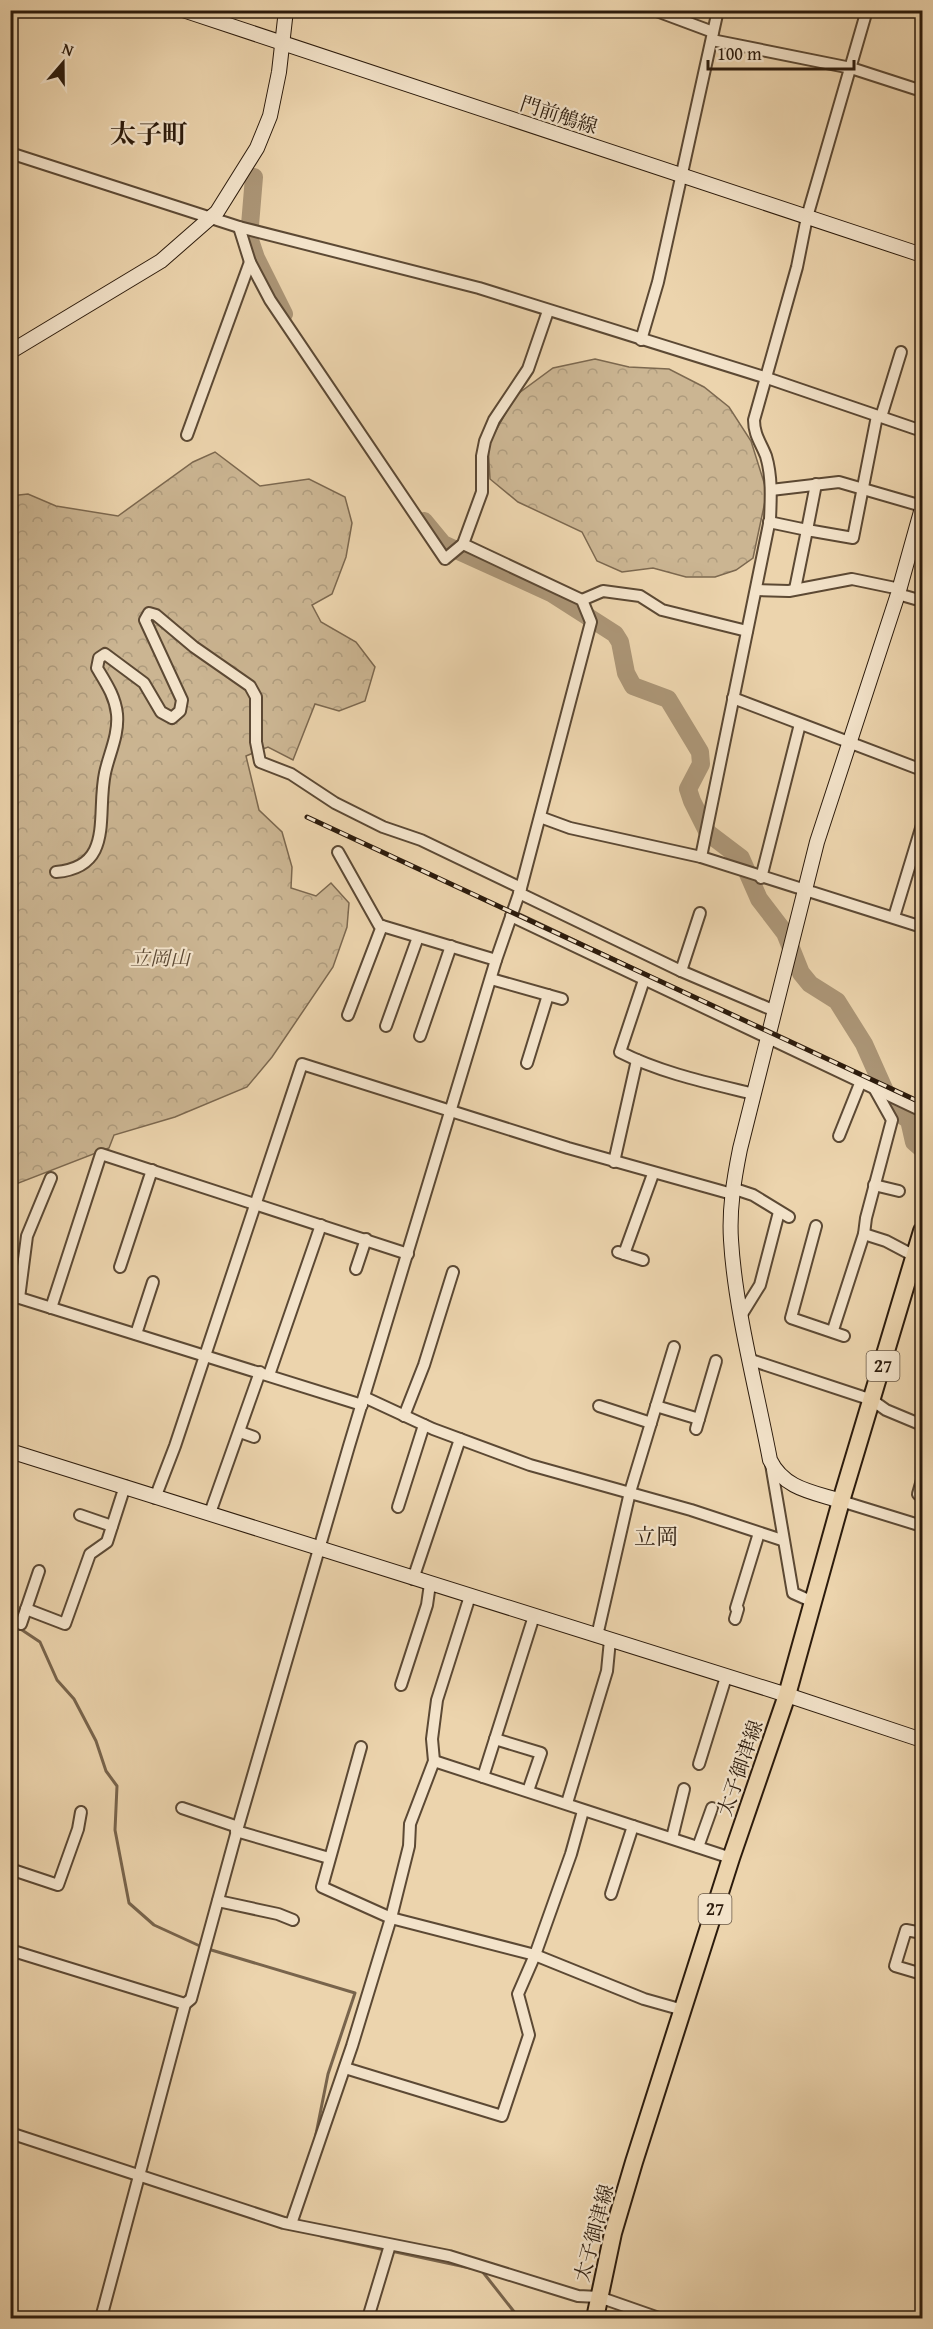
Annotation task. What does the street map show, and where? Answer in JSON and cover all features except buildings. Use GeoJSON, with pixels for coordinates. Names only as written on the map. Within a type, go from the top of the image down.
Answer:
{"type":"FeatureCollection","features":[{"type":"Feature","properties":{"kind":"main road","name":"太子御津線"},"geometry":{"type":"LineString","coordinates":[[595,2319],[613,2234],[731,1858],[787,1695],[842,1501],[918,1258],[922,1231]]}},
{"type":"Feature","properties":{"kind":"street","name":"門前鵤線"},"geometry":{"type":"LineString","coordinates":[[183,10],[922,255]]}},
{"type":"Feature","properties":{"kind":"street"},"geometry":{"type":"LineString","coordinates":[[10,352],[161,261],[212,218],[257,148],[270,117],[286,10]]}},
{"type":"Feature","properties":{"kind":"street"},"geometry":{"type":"LineString","coordinates":[[654,10],[712,36],[851,68],[922,91]]}},
{"type":"Feature","properties":{"kind":"street"},"geometry":{"type":"LineString","coordinates":[[642,340],[658,282],[718,10]]}},
{"type":"Feature","properties":{"kind":"street"},"geometry":{"type":"LineString","coordinates":[[701,857],[769,522],[771,490],[765,455],[754,431],[754,420],[797,267],[807,217],[867,10]]}},
{"type":"Feature","properties":{"kind":"street"},"geometry":{"type":"LineString","coordinates":[[10,153],[246,229],[434,275],[767,378],[922,431]]}},
{"type":"Feature","properties":{"kind":"street"},"geometry":{"type":"LineString","coordinates":[[246,229],[250,262],[270,300],[300,348],[445,559],[463,544],[482,492],[482,456],[485,441],[494,420],[528,369],[548,311]]}},
{"type":"Feature","properties":{"kind":"street"},"geometry":{"type":"LineString","coordinates":[[187,435],[250,262]]}},
{"type":"Feature","properties":{"kind":"street"},"geometry":{"type":"LineString","coordinates":[[769,522],[853,538],[879,416],[901,352]]}},
{"type":"Feature","properties":{"kind":"street"},"geometry":{"type":"LineString","coordinates":[[771,490],[839,482],[922,507],[899,591],[804,891],[732,1191],[730,1239],[782,1540],[793,1593],[813,1602]]}},
{"type":"Feature","properties":{"kind":"street"},"geometry":{"type":"LineString","coordinates":[[795,589],[816,483]]}},
{"type":"Feature","properties":{"kind":"street"},"geometry":{"type":"LineString","coordinates":[[101,2319],[185,2004],[191,1999],[237,1829],[363,1401],[496,960],[520,891],[591,622],[582,600],[463,544]]}},
{"type":"Feature","properties":{"kind":"street"},"geometry":{"type":"LineString","coordinates":[[756,590],[795,589],[852,579],[899,591],[922,601]]}},
{"type":"Feature","properties":{"kind":"street"},"geometry":{"type":"LineString","coordinates":[[582,600],[603,591],[639,596],[662,610],[747,631]]}},
{"type":"Feature","properties":{"kind":"street"},"geometry":{"type":"LineString","coordinates":[[56,872],[75,870],[90,860],[99,842],[105,775],[116,731],[117,716],[113,695],[97,668],[99,658],[105,654],[144,683],[161,712],[172,718],[180,711],[182,700],[145,620],[149,613],[156,615],[194,647],[250,686],[256,697],[256,742],[260,762],[291,774],[335,802],[383,827],[421,840],[681,971],[776,1011]]}},
{"type":"Feature","properties":{"kind":"street"},"geometry":{"type":"LineString","coordinates":[[733,698],[922,770]]}},
{"type":"Feature","properties":{"kind":"street"},"geometry":{"type":"LineString","coordinates":[[761,878],[800,724]]}},
{"type":"Feature","properties":{"kind":"street"},"geometry":{"type":"LineString","coordinates":[[540,817],[570,828],[701,857],[761,878],[922,927]]}},
{"type":"Feature","properties":{"kind":"street"},"geometry":{"type":"LineString","coordinates":[[894,917],[922,825]]}},
{"type":"Feature","properties":{"kind":"street"},"geometry":{"type":"LineString","coordinates":[[338,852],[379,925],[496,960]]}},
{"type":"Feature","properties":{"kind":"street"},"geometry":{"type":"LineString","coordinates":[[681,971],[700,913]]}},
{"type":"Feature","properties":{"kind":"street"},"geometry":{"type":"LineString","coordinates":[[511,916],[922,1111]]}},
{"type":"Feature","properties":{"kind":"street"},"geometry":{"type":"LineString","coordinates":[[348,1015],[361,970],[382,926]]}},
{"type":"Feature","properties":{"kind":"street"},"geometry":{"type":"LineString","coordinates":[[385,1020],[398,979],[418,937]]}},
{"type":"Feature","properties":{"kind":"street"},"geometry":{"type":"LineString","coordinates":[[420,1036],[430,991],[451,946]]}},
{"type":"Feature","properties":{"kind":"street"},"geometry":{"type":"LineString","coordinates":[[491,979],[562,999]]}},
{"type":"Feature","properties":{"kind":"street"},"geometry":{"type":"LineString","coordinates":[[644,980],[620,1052],[637,1060],[754,1094]]}},
{"type":"Feature","properties":{"kind":"street"},"geometry":{"type":"LineString","coordinates":[[527,1062],[548,995]]}},
{"type":"Feature","properties":{"kind":"street"},"geometry":{"type":"LineString","coordinates":[[614,1162],[637,1060]]}},
{"type":"Feature","properties":{"kind":"street"},"geometry":{"type":"LineString","coordinates":[[155,1498],[205,1356],[302,1064],[653,1174],[753,1196],[784,1215],[760,1285],[742,1314]]}},
{"type":"Feature","properties":{"kind":"street"},"geometry":{"type":"LineString","coordinates":[[839,1136],[861,1081]]}},
{"type":"Feature","properties":{"kind":"street"},"geometry":{"type":"LineString","coordinates":[[833,1330],[864,1234],[874,1185],[892,1120],[873,1086]]}},
{"type":"Feature","properties":{"kind":"street"},"geometry":{"type":"LineString","coordinates":[[51,1308],[101,1154],[408,1254]]}},
{"type":"Feature","properties":{"kind":"street"},"geometry":{"type":"LineString","coordinates":[[120,1267],[152,1170]]}},
{"type":"Feature","properties":{"kind":"street"},"geometry":{"type":"LineString","coordinates":[[642,1260],[621,1253],[653,1174]]}},
{"type":"Feature","properties":{"kind":"street"},"geometry":{"type":"LineString","coordinates":[[51,1178],[27,1236],[15,1297],[205,1356],[363,1401],[530,1465],[630,1492],[782,1540]]}},
{"type":"Feature","properties":{"kind":"street"},"geometry":{"type":"LineString","coordinates":[[874,1185],[899,1191]]}},
{"type":"Feature","properties":{"kind":"street"},"geometry":{"type":"LineString","coordinates":[[210,1513],[236,1437],[264,1373],[321,1225]]}},
{"type":"Feature","properties":{"kind":"street"},"geometry":{"type":"LineString","coordinates":[[816,1226],[791,1318],[833,1330],[844,1336]]}},
{"type":"Feature","properties":{"kind":"street"},"geometry":{"type":"LineString","coordinates":[[864,1234],[886,1241],[918,1258]]}},
{"type":"Feature","properties":{"kind":"street"},"geometry":{"type":"LineString","coordinates":[[356,1269],[366,1239]]}},
{"type":"Feature","properties":{"kind":"street"},"geometry":{"type":"LineString","coordinates":[[404,1416],[413,1379],[435,1342],[448,1303],[453,1272]]}},
{"type":"Feature","properties":{"kind":"street"},"geometry":{"type":"LineString","coordinates":[[136,1334],[153,1282]]}},
{"type":"Feature","properties":{"kind":"street"},"geometry":{"type":"LineString","coordinates":[[567,1803],[608,1671],[603,1638],[630,1492],[674,1347]]}},
{"type":"Feature","properties":{"kind":"street"},"geometry":{"type":"LineString","coordinates":[[751,1360],[873,1400],[886,1410],[922,1425]]}},
{"type":"Feature","properties":{"kind":"street"},"geometry":{"type":"LineString","coordinates":[[656,1406],[697,1424],[716,1361]]}},
{"type":"Feature","properties":{"kind":"street"},"geometry":{"type":"LineString","coordinates":[[599,1406],[651,1423]]}},
{"type":"Feature","properties":{"kind":"street"},"geometry":{"type":"LineString","coordinates":[[398,1507],[408,1486],[423,1425]]}},
{"type":"Feature","properties":{"kind":"street"},"geometry":{"type":"LineString","coordinates":[[240,1432],[254,1437]]}},
{"type":"Feature","properties":{"kind":"street"},"geometry":{"type":"LineString","coordinates":[[413,1579],[460,1439]]}},
{"type":"Feature","properties":{"kind":"street"},"geometry":{"type":"LineString","coordinates":[[10,1451],[787,1695],[922,1740]]}},
{"type":"Feature","properties":{"kind":"street"},"geometry":{"type":"LineString","coordinates":[[770,1460],[783,1480],[790,1485],[922,1526]]}},
{"type":"Feature","properties":{"kind":"street"},"geometry":{"type":"LineString","coordinates":[[918,1494],[922,1480]]}},
{"type":"Feature","properties":{"kind":"street"},"geometry":{"type":"LineString","coordinates":[[26,1609],[65,1624],[90,1554],[107,1542],[125,1486]]}},
{"type":"Feature","properties":{"kind":"street"},"geometry":{"type":"LineString","coordinates":[[80,1515],[112,1526]]}},
{"type":"Feature","properties":{"kind":"street"},"geometry":{"type":"LineString","coordinates":[[735,1618],[740,1581],[759,1533]]}},
{"type":"Feature","properties":{"kind":"street"},"geometry":{"type":"LineString","coordinates":[[21,1624],[39,1570]]}},
{"type":"Feature","properties":{"kind":"street"},"geometry":{"type":"LineString","coordinates":[[400,1685],[427,1605],[430,1584]]}},
{"type":"Feature","properties":{"kind":"street"},"geometry":{"type":"LineString","coordinates":[[291,2224],[345,2068],[391,1918],[409,1846],[410,1824],[434,1761],[432,1739],[437,1700],[470,1596]]}},
{"type":"Feature","properties":{"kind":"street"},"geometry":{"type":"LineString","coordinates":[[483,1777],[534,1616]]}},
{"type":"Feature","properties":{"kind":"street"},"geometry":{"type":"LineString","coordinates":[[699,1764],[726,1677]]}},
{"type":"Feature","properties":{"kind":"street"},"geometry":{"type":"LineString","coordinates":[[495,1739],[541,1753],[528,1791]]}},
{"type":"Feature","properties":{"kind":"street"},"geometry":{"type":"LineString","coordinates":[[361,1747],[322,1887],[391,1918],[535,1955],[644,1999],[683,2010]]}},
{"type":"Feature","properties":{"kind":"street"},"geometry":{"type":"LineString","coordinates":[[434,1761],[731,1858]]}},
{"type":"Feature","properties":{"kind":"street"},"geometry":{"type":"LineString","coordinates":[[672,1838],[684,1789]]}},
{"type":"Feature","properties":{"kind":"street"},"geometry":{"type":"LineString","coordinates":[[182,1808],[237,1829],[329,1858]]}},
{"type":"Feature","properties":{"kind":"street"},"geometry":{"type":"LineString","coordinates":[[698,1847],[712,1808]]}},
{"type":"Feature","properties":{"kind":"street"},"geometry":{"type":"LineString","coordinates":[[345,2068],[502,2116],[529,2035],[518,1994],[535,1955],[571,1854],[583,1811]]}},
{"type":"Feature","properties":{"kind":"street"},"geometry":{"type":"LineString","coordinates":[[10,1869],[58,1885],[78,1829],[81,1812]]}},
{"type":"Feature","properties":{"kind":"street"},"geometry":{"type":"LineString","coordinates":[[610,1894],[633,1826]]}},
{"type":"Feature","properties":{"kind":"street"},"geometry":{"type":"LineString","coordinates":[[218,1901],[278,1914],[293,1920]]}},
{"type":"Feature","properties":{"kind":"street"},"geometry":{"type":"LineString","coordinates":[[922,1933],[906,1930],[895,1966],[922,1974]]}},
{"type":"Feature","properties":{"kind":"street"},"geometry":{"type":"LineString","coordinates":[[10,1950],[185,2004]]}},
{"type":"Feature","properties":{"kind":"street"},"geometry":{"type":"LineString","coordinates":[[10,2133],[71,2155],[141,2174],[291,2224],[390,2246],[449,2256],[578,2296],[599,2298],[659,2319]]}},
{"type":"Feature","properties":{"kind":"street"},"geometry":{"type":"LineString","coordinates":[[368,2319],[390,2246]]}},
{"type":"Feature","properties":{"kind":"green space"},"geometry":{"type":"Polygon","coordinates":[[[595,359],[629,367],[669,369],[704,387],[729,407],[751,441],[767,492],[753,558],[736,570],[715,577],[686,577],[653,568],[622,572],[597,561],[582,532],[518,502],[490,479],[488,445],[515,396],[553,368],[595,359]]]}},
{"type":"Feature","properties":{"kind":"green space","name":"立岡山"},"geometry":{"type":"Polygon","coordinates":[[[215,452],[260,486],[309,479],[345,497],[352,523],[346,557],[332,594],[312,605],[321,622],[356,642],[375,667],[365,701],[339,711],[315,704],[293,760],[268,747],[246,756],[259,810],[282,832],[292,867],[291,888],[316,896],[331,883],[349,903],[347,927],[333,967],[272,1057],[247,1087],[175,1117],[114,1135],[109,1148],[11,1186],[10,496],[28,494],[56,506],[118,516],[193,462],[215,452]]]}},
{"type":"Feature","properties":{"kind":"waterway"},"geometry":{"type":"LineString","coordinates":[[254,177],[249,237],[256,258],[284,314]]}},
{"type":"Feature","properties":{"kind":"waterway"},"geometry":{"type":"LineString","coordinates":[[424,521],[443,544],[551,593],[615,634],[620,642],[626,673],[633,686],[668,699],[700,752],[701,764],[688,789],[708,833],[741,858],[759,899],[785,933],[801,973],[810,984],[837,1001],[864,1044],[893,1109],[909,1120],[914,1142],[922,1149]]}},
{"type":"Feature","properties":{"kind":"waterway"},"geometry":{"type":"LineString","coordinates":[[10,1622],[40,1642],[57,1680],[74,1699],[96,1741],[106,1771],[117,1786],[115,1830],[129,1903],[154,1925],[202,1947]]}},
{"type":"Feature","properties":{"kind":"waterway"},"geometry":{"type":"LineString","coordinates":[[208,1949],[355,1993],[328,2074],[315,2139]]}},
{"type":"Feature","properties":{"kind":"waterway"},"geometry":{"type":"LineString","coordinates":[[321,2236],[385,2250]]}},
{"type":"Feature","properties":{"kind":"waterway"},"geometry":{"type":"LineString","coordinates":[[391,2251],[470,2268]]}},
{"type":"Feature","properties":{"kind":"waterway"},"geometry":{"type":"LineString","coordinates":[[482,2271],[519,2318]]}},
{"type":"Feature","properties":{"kind":"railway"},"geometry":{"type":"LineString","coordinates":[[307,817],[922,1103]]}},
{"type":"Feature","properties":{"kind":"district","name":"太子町"},"geometry":{"type":"Point","coordinates":[149,134]}},
{"type":"Feature","properties":{"kind":"district","name":"立岡"},"geometry":{"type":"Point","coordinates":[656,1536]}}]}
